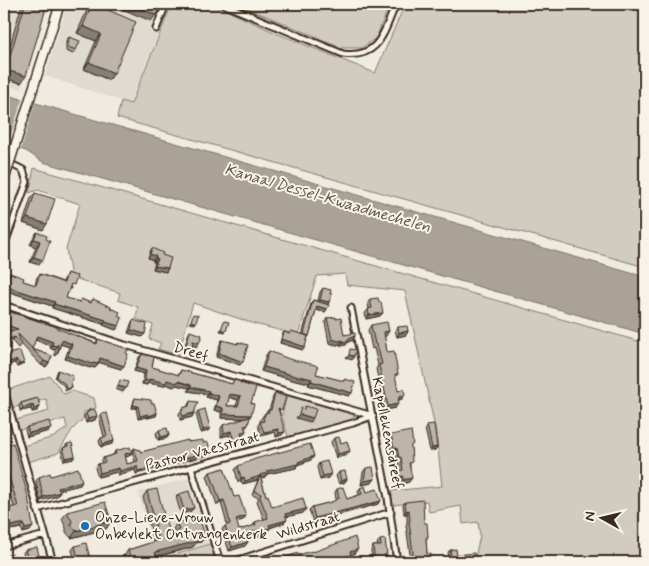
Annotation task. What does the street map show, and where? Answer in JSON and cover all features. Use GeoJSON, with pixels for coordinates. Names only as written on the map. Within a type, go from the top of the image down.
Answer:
{"type":"FeatureCollection","features":[{"type":"Feature","properties":{"kind":"street"},"geometry":{"type":"LineString","coordinates":[[4,180],[60,4]]}},
{"type":"Feature","properties":{"kind":"street"},"geometry":{"type":"LineString","coordinates":[[156,30],[166,4]]}},
{"type":"Feature","properties":{"kind":"street"},"geometry":{"type":"LineString","coordinates":[[222,4],[343,54],[353,55],[372,49],[380,41],[396,4]]}},
{"type":"Feature","properties":{"kind":"street"},"geometry":{"type":"LineString","coordinates":[[4,165],[13,165],[23,170],[27,182],[4,246]]}},
{"type":"Feature","properties":{"kind":"street","name":"Dreef"},"geometry":{"type":"LineString","coordinates":[[4,305],[125,345],[373,416]]}},
{"type":"Feature","properties":{"kind":"street","name":"Kapellekensdreef"},"geometry":{"type":"LineString","coordinates":[[351,308],[391,512],[397,562]]}},
{"type":"Feature","properties":{"kind":"street"},"geometry":{"type":"LineString","coordinates":[[4,390],[53,562]]}},
{"type":"Feature","properties":{"kind":"street","name":"Pastoor Vaesstraat"},"geometry":{"type":"LineString","coordinates":[[38,509],[373,416]]}},
{"type":"Feature","properties":{"kind":"street"},"geometry":{"type":"LineString","coordinates":[[192,467],[220,562]]}},
{"type":"Feature","properties":{"kind":"street","name":"Wildstraat"},"geometry":{"type":"LineString","coordinates":[[232,562],[391,512]]}},
{"type":"Feature","properties":{"kind":"street"},"geometry":{"type":"LineString","coordinates":[[4,546],[45,535]]}},
{"type":"Feature","properties":{"kind":"shaded area"},"geometry":{"type":"Polygon","coordinates":[[[4,4],[49,4],[21,89],[4,85],[4,4]]]}},
{"type":"Feature","properties":{"kind":"shaded area"},"geometry":{"type":"Polygon","coordinates":[[[67,4],[170,4],[131,104],[45,76],[67,4]]]}},
{"type":"Feature","properties":{"kind":"shaded area"},"geometry":{"type":"Polygon","coordinates":[[[172,4],[208,4],[219,7],[276,33],[375,73],[405,4],[645,4],[645,267],[117,118],[121,101],[131,104],[172,4]]]}},
{"type":"Feature","properties":{"kind":"shaded area"},"geometry":{"type":"Polygon","coordinates":[[[237,4],[390,4],[376,38],[361,48],[344,48],[237,4]]]}},
{"type":"Feature","properties":{"kind":"shaded area"},"geometry":{"type":"Polygon","coordinates":[[[34,168],[645,343],[645,562],[474,562],[480,536],[478,522],[463,524],[461,506],[429,512],[427,501],[393,505],[391,491],[442,486],[436,432],[405,291],[347,285],[345,274],[317,276],[298,335],[255,324],[193,303],[178,355],[158,349],[161,343],[149,339],[153,325],[136,319],[138,307],[118,300],[120,293],[71,277],[66,249],[80,204],[38,190],[29,193],[34,168]]]}},
{"type":"Feature","properties":{"kind":"shaded area"},"geometry":{"type":"Polygon","coordinates":[[[50,376],[64,394],[72,391],[94,398],[96,408],[84,412],[83,419],[72,430],[58,453],[28,462],[23,446],[54,437],[67,428],[65,419],[19,430],[16,420],[49,411],[46,399],[12,408],[7,390],[50,376]]]}},
{"type":"Feature","properties":{"kind":"shaded area"},"geometry":{"type":"Polygon","coordinates":[[[287,395],[354,414],[354,419],[288,437],[282,415],[287,395]]]}},
{"type":"Feature","properties":{"kind":"shaded area"},"geometry":{"type":"Polygon","coordinates":[[[188,478],[209,544],[156,558],[138,492],[188,478]]]}},
{"type":"Feature","properties":{"kind":"shaded area"},"geometry":{"type":"Polygon","coordinates":[[[210,544],[216,562],[154,561],[210,544]]]}},
{"type":"Feature","properties":{"kind":"water","name":"Kanaal Dessel-Kwaadmechelen"},"geometry":{"type":"Polygon","coordinates":[[[4,94],[645,277],[645,334],[43,162],[26,151],[4,144],[4,94]]]}},
{"type":"Feature","properties":{"kind":"pier"},"geometry":{"type":"Polygon","coordinates":[[[23,97],[36,100],[20,152],[7,148],[23,97]]]}},
{"type":"Feature","properties":{"kind":"building"},"geometry":{"type":"Polygon","coordinates":[[[25,4],[47,4],[26,76],[6,70],[25,4]]]}},
{"type":"Feature","properties":{"kind":"building"},"geometry":{"type":"Polygon","coordinates":[[[92,4],[136,22],[114,73],[89,62],[101,34],[83,26],[92,4]]]}},
{"type":"Feature","properties":{"kind":"building"},"geometry":{"type":"Polygon","coordinates":[[[129,4],[161,4],[156,15],[129,4]]]}},
{"type":"Feature","properties":{"kind":"building"},"geometry":{"type":"Polygon","coordinates":[[[69,37],[80,41],[76,50],[68,47],[69,37]]]}},
{"type":"Feature","properties":{"kind":"building"},"geometry":{"type":"Polygon","coordinates":[[[35,193],[55,199],[47,224],[27,218],[35,193]]]}},
{"type":"Feature","properties":{"kind":"building"},"geometry":{"type":"Polygon","coordinates":[[[37,232],[47,236],[46,239],[50,241],[43,260],[34,257],[40,241],[34,239],[37,232]]]}},
{"type":"Feature","properties":{"kind":"building"},"geometry":{"type":"Polygon","coordinates":[[[152,248],[163,253],[162,255],[171,258],[168,268],[155,266],[158,259],[150,254],[152,248]]]}},
{"type":"Feature","properties":{"kind":"building"},"geometry":{"type":"Polygon","coordinates":[[[10,273],[24,278],[23,281],[36,285],[40,274],[64,283],[67,273],[77,276],[74,285],[71,284],[66,298],[80,302],[81,299],[91,303],[93,299],[111,307],[120,312],[118,316],[122,318],[119,326],[5,286],[10,273]]]}},
{"type":"Feature","properties":{"kind":"building"},"geometry":{"type":"Polygon","coordinates":[[[323,288],[331,290],[330,294],[332,294],[329,302],[320,300],[323,288]]]}},
{"type":"Feature","properties":{"kind":"building"},"geometry":{"type":"Polygon","coordinates":[[[378,298],[379,302],[381,302],[383,313],[369,315],[368,309],[372,308],[370,299],[378,298]]]}},
{"type":"Feature","properties":{"kind":"building"},"geometry":{"type":"Polygon","coordinates":[[[313,300],[329,305],[327,309],[317,306],[309,336],[304,334],[313,300]]]}},
{"type":"Feature","properties":{"kind":"building"},"geometry":{"type":"Polygon","coordinates":[[[4,310],[54,326],[97,344],[98,339],[128,349],[124,366],[100,358],[98,364],[93,364],[68,356],[72,344],[62,340],[58,352],[58,344],[57,346],[52,345],[53,342],[37,336],[32,349],[18,334],[21,344],[15,337],[6,340],[8,348],[4,352],[4,333],[18,329],[4,324],[4,310]]]}},
{"type":"Feature","properties":{"kind":"building"},"geometry":{"type":"Polygon","coordinates":[[[193,314],[198,315],[196,323],[191,321],[193,314]]]}},
{"type":"Feature","properties":{"kind":"building"},"geometry":{"type":"Polygon","coordinates":[[[336,317],[336,319],[341,318],[344,335],[355,333],[355,336],[343,342],[343,340],[332,339],[327,318],[336,317]]]}},
{"type":"Feature","properties":{"kind":"building"},"geometry":{"type":"Polygon","coordinates":[[[133,320],[147,324],[145,334],[131,330],[133,320]]]}},
{"type":"Feature","properties":{"kind":"building"},"geometry":{"type":"Polygon","coordinates":[[[224,321],[229,322],[226,331],[221,329],[224,321]]]}},
{"type":"Feature","properties":{"kind":"building"},"geometry":{"type":"Polygon","coordinates":[[[387,322],[389,331],[384,332],[387,352],[394,351],[398,374],[395,374],[398,391],[404,389],[405,395],[399,396],[398,404],[388,406],[379,365],[382,364],[371,325],[387,322]]]}},
{"type":"Feature","properties":{"kind":"building"},"geometry":{"type":"Polygon","coordinates":[[[407,326],[408,331],[399,333],[398,327],[407,326]]]}},
{"type":"Feature","properties":{"kind":"building"},"geometry":{"type":"Polygon","coordinates":[[[190,331],[202,335],[199,343],[193,341],[192,347],[186,345],[190,331]]]}},
{"type":"Feature","properties":{"kind":"building"},"geometry":{"type":"Polygon","coordinates":[[[291,331],[308,336],[305,347],[282,339],[284,332],[290,334],[291,331]]]}},
{"type":"Feature","properties":{"kind":"building"},"geometry":{"type":"Polygon","coordinates":[[[222,340],[248,345],[243,362],[219,353],[222,340]]]}},
{"type":"Feature","properties":{"kind":"building"},"geometry":{"type":"Polygon","coordinates":[[[33,349],[52,356],[49,363],[44,361],[33,349]]]}},
{"type":"Feature","properties":{"kind":"building"},"geometry":{"type":"Polygon","coordinates":[[[350,349],[356,350],[354,356],[349,355],[350,349]]]}},
{"type":"Feature","properties":{"kind":"building"},"geometry":{"type":"Polygon","coordinates":[[[20,351],[24,363],[19,364],[17,360],[5,363],[4,355],[20,351]]]}},
{"type":"Feature","properties":{"kind":"building"},"geometry":{"type":"Polygon","coordinates":[[[269,351],[289,359],[315,365],[318,367],[316,374],[355,382],[352,393],[311,381],[312,379],[264,367],[269,351]]]}},
{"type":"Feature","properties":{"kind":"building"},"geometry":{"type":"Polygon","coordinates":[[[142,354],[154,357],[152,367],[179,375],[181,370],[232,384],[234,380],[256,388],[251,403],[254,404],[251,415],[223,414],[223,408],[216,406],[219,396],[178,381],[177,383],[167,380],[166,383],[150,379],[149,381],[145,380],[146,371],[136,368],[142,354]],[[230,394],[227,406],[238,406],[241,396],[230,394]]]}},
{"type":"Feature","properties":{"kind":"building"},"geometry":{"type":"Polygon","coordinates":[[[58,370],[73,376],[72,387],[66,389],[65,384],[56,377],[58,370]]]}},
{"type":"Feature","properties":{"kind":"building"},"geometry":{"type":"Polygon","coordinates":[[[120,380],[128,382],[126,388],[118,386],[120,380]]]}},
{"type":"Feature","properties":{"kind":"building"},"geometry":{"type":"Polygon","coordinates":[[[275,393],[286,397],[282,410],[278,408],[285,432],[279,433],[278,429],[264,432],[260,422],[264,421],[265,413],[271,410],[275,393]]]}},
{"type":"Feature","properties":{"kind":"building"},"geometry":{"type":"Polygon","coordinates":[[[38,398],[40,407],[34,409],[33,405],[23,408],[21,403],[38,398]]]}},
{"type":"Feature","properties":{"kind":"building"},"geometry":{"type":"Polygon","coordinates":[[[135,398],[151,400],[157,413],[149,416],[148,414],[140,416],[138,406],[133,405],[135,398]]]}},
{"type":"Feature","properties":{"kind":"building"},"geometry":{"type":"Polygon","coordinates":[[[190,401],[198,402],[194,413],[183,416],[181,411],[189,406],[190,401]]]}},
{"type":"Feature","properties":{"kind":"building"},"geometry":{"type":"Polygon","coordinates":[[[6,404],[8,414],[4,415],[4,405],[6,404]]]}},
{"type":"Feature","properties":{"kind":"building"},"geometry":{"type":"Polygon","coordinates":[[[305,406],[316,409],[313,418],[299,414],[301,408],[304,409],[305,406]]]}},
{"type":"Feature","properties":{"kind":"building"},"geometry":{"type":"Polygon","coordinates":[[[90,409],[95,410],[97,416],[88,419],[86,413],[90,409]]]}},
{"type":"Feature","properties":{"kind":"building"},"geometry":{"type":"Polygon","coordinates":[[[205,409],[210,428],[203,430],[198,411],[205,409]]]}},
{"type":"Feature","properties":{"kind":"building"},"geometry":{"type":"Polygon","coordinates":[[[107,413],[114,441],[103,444],[101,438],[107,436],[101,414],[107,413]]]}},
{"type":"Feature","properties":{"kind":"building"},"geometry":{"type":"Polygon","coordinates":[[[250,417],[248,425],[244,426],[246,431],[241,432],[242,437],[234,440],[231,431],[224,433],[223,425],[250,417]]]}},
{"type":"Feature","properties":{"kind":"building"},"geometry":{"type":"Polygon","coordinates":[[[49,421],[51,428],[29,433],[27,427],[49,421]]]}},
{"type":"Feature","properties":{"kind":"building"},"geometry":{"type":"Polygon","coordinates":[[[434,424],[437,447],[432,448],[427,425],[434,424]]]}},
{"type":"Feature","properties":{"kind":"building"},"geometry":{"type":"Polygon","coordinates":[[[167,428],[169,435],[161,437],[159,430],[167,428]]]}},
{"type":"Feature","properties":{"kind":"building"},"geometry":{"type":"Polygon","coordinates":[[[411,431],[413,444],[411,445],[412,462],[409,463],[412,478],[403,480],[403,476],[400,477],[399,471],[403,470],[401,457],[399,458],[397,448],[394,448],[391,435],[411,431]]]}},
{"type":"Feature","properties":{"kind":"building"},"geometry":{"type":"Polygon","coordinates":[[[339,437],[341,443],[347,441],[350,451],[338,454],[334,438],[339,437]]]}},
{"type":"Feature","properties":{"kind":"building"},"geometry":{"type":"Polygon","coordinates":[[[188,440],[188,442],[203,440],[203,443],[208,442],[210,451],[138,471],[137,466],[120,471],[119,468],[100,473],[98,464],[105,462],[103,458],[116,454],[115,451],[130,447],[132,452],[125,454],[127,464],[138,461],[134,448],[141,452],[188,440]]]}},
{"type":"Feature","properties":{"kind":"building"},"geometry":{"type":"Polygon","coordinates":[[[13,443],[28,496],[33,527],[25,529],[24,524],[4,528],[4,509],[18,506],[7,470],[7,463],[9,462],[8,444],[13,443]]]}},
{"type":"Feature","properties":{"kind":"building"},"geometry":{"type":"Polygon","coordinates":[[[72,443],[75,456],[66,458],[63,448],[68,446],[67,444],[72,443]]]}},
{"type":"Feature","properties":{"kind":"building"},"geometry":{"type":"Polygon","coordinates":[[[310,444],[314,456],[298,462],[298,464],[267,471],[268,473],[260,475],[266,496],[268,495],[272,507],[303,498],[306,509],[285,514],[287,520],[269,525],[270,528],[265,531],[259,533],[258,530],[245,534],[248,542],[232,547],[225,526],[230,524],[224,500],[220,501],[210,472],[224,468],[234,497],[239,496],[246,516],[236,519],[239,530],[256,525],[255,522],[268,518],[260,497],[261,494],[254,491],[260,476],[245,481],[244,477],[241,478],[238,466],[255,459],[310,444]]]}},
{"type":"Feature","properties":{"kind":"building"},"geometry":{"type":"Polygon","coordinates":[[[327,461],[331,474],[323,476],[319,463],[327,461]]]}},
{"type":"Feature","properties":{"kind":"building"},"geometry":{"type":"Polygon","coordinates":[[[373,467],[375,479],[364,481],[366,468],[373,467]]]}},
{"type":"Feature","properties":{"kind":"building"},"geometry":{"type":"Polygon","coordinates":[[[78,468],[82,481],[58,488],[60,492],[43,497],[39,477],[50,473],[51,476],[78,468]]]}},
{"type":"Feature","properties":{"kind":"building"},"geometry":{"type":"Polygon","coordinates":[[[345,471],[347,479],[341,481],[339,472],[345,471]]]}},
{"type":"Feature","properties":{"kind":"building"},"geometry":{"type":"Polygon","coordinates":[[[365,486],[367,492],[377,489],[381,501],[315,518],[312,507],[332,502],[339,498],[337,489],[343,487],[347,499],[362,494],[360,488],[365,486]]]}},
{"type":"Feature","properties":{"kind":"building"},"geometry":{"type":"Polygon","coordinates":[[[157,489],[169,533],[179,530],[177,523],[199,517],[205,536],[197,538],[198,541],[155,552],[158,562],[116,562],[116,560],[130,556],[128,550],[159,540],[154,526],[156,526],[147,491],[157,489]]]}},
{"type":"Feature","properties":{"kind":"building"},"geometry":{"type":"Polygon","coordinates":[[[189,491],[194,508],[184,510],[179,494],[189,491]]]}},
{"type":"Feature","properties":{"kind":"building"},"geometry":{"type":"Polygon","coordinates":[[[423,500],[424,523],[427,523],[428,536],[426,538],[427,554],[431,554],[431,562],[414,562],[409,510],[406,511],[405,502],[423,500]]]}},
{"type":"Feature","properties":{"kind":"building"},"geometry":{"type":"Polygon","coordinates":[[[105,502],[111,521],[76,531],[71,524],[72,521],[67,512],[105,502]]]}},
{"type":"Feature","properties":{"kind":"building"},"geometry":{"type":"Polygon","coordinates":[[[355,537],[358,549],[350,552],[351,555],[346,556],[347,558],[332,562],[267,562],[266,560],[277,557],[277,560],[298,553],[298,555],[313,552],[355,537]]]}},
{"type":"Feature","properties":{"kind":"building"},"geometry":{"type":"Polygon","coordinates":[[[385,539],[387,554],[385,554],[385,560],[387,562],[375,562],[373,546],[381,546],[380,540],[385,539]]]}},
{"type":"Feature","properties":{"kind":"building"},"geometry":{"type":"Polygon","coordinates":[[[86,543],[91,562],[86,562],[85,558],[78,558],[75,546],[86,543]]]}},
{"type":"Feature","properties":{"kind":"building"},"geometry":{"type":"Polygon","coordinates":[[[37,547],[40,560],[14,562],[13,559],[27,555],[25,550],[37,547]]]}},
{"type":"Feature","properties":{"kind":"building"},"geometry":{"type":"Polygon","coordinates":[[[456,549],[457,555],[474,553],[475,558],[452,560],[450,550],[456,549]]]}},
{"type":"Feature","properties":{"kind":"building"},"geometry":{"type":"Polygon","coordinates":[[[13,554],[11,562],[6,562],[5,556],[13,554]]]}},
{"type":"Feature","properties":{"kind":"place","name":"Onze-Lieve-Vrouw Onbevlekt Ontvangenkerk"},"geometry":{"type":"Point","coordinates":[85,526]}}]}
